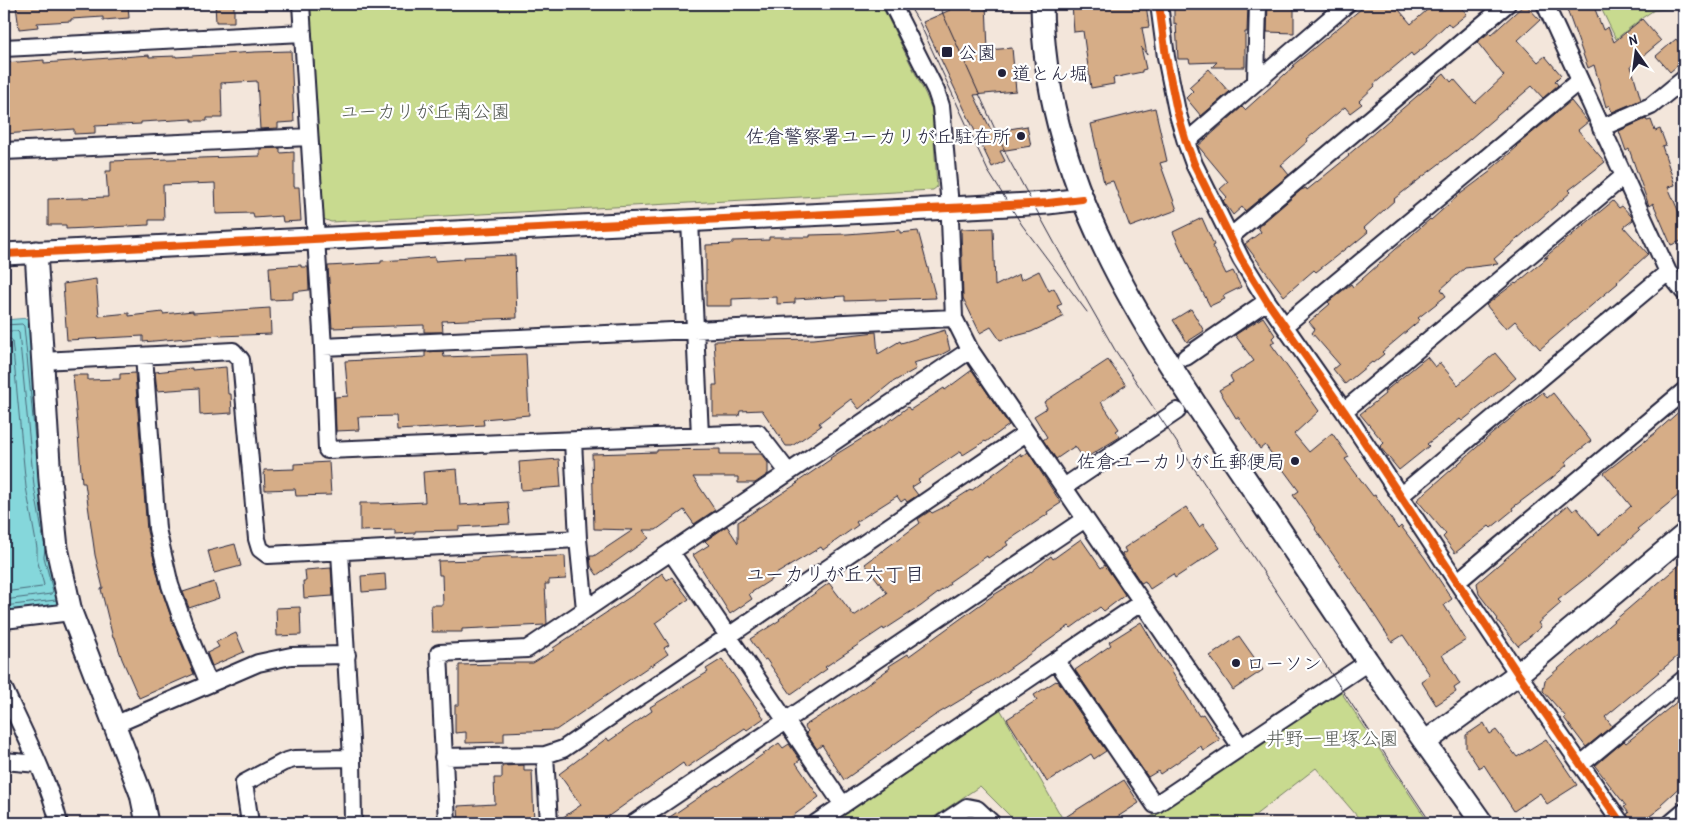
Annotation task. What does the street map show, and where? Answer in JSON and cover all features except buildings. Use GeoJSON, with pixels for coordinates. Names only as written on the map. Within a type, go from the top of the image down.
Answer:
{"type":"FeatureCollection","features":[{"type":"Feature","properties":{"kind":"street"},"geometry":{"type":"LineString","coordinates":[[301,4],[323,347],[327,450],[758,433],[788,472]]}},
{"type":"Feature","properties":{"kind":"street"},"geometry":{"type":"LineString","coordinates":[[892,4],[936,91],[941,106],[949,208],[954,318],[970,350],[1241,747]]}},
{"type":"Feature","properties":{"kind":"street"},"geometry":{"type":"LineString","coordinates":[[1042,4],[1042,39],[1049,88],[1064,149],[1082,199],[1112,266],[1170,367],[1368,662],[1482,823]]}},
{"type":"Feature","properties":{"kind":"street"},"geometry":{"type":"LineString","coordinates":[[1159,4],[1166,57],[1177,111],[1186,142],[1194,164],[1241,259],[1267,301],[1344,411],[1518,674],[1621,823]]}},
{"type":"Feature","properties":{"kind":"street"},"geometry":{"type":"LineString","coordinates":[[1256,80],[1258,4]]}},
{"type":"Feature","properties":{"kind":"street"},"geometry":{"type":"LineString","coordinates":[[1186,142],[1256,80],[1347,4]]}},
{"type":"Feature","properties":{"kind":"street"},"geometry":{"type":"LineString","coordinates":[[1230,236],[1507,4]]}},
{"type":"Feature","properties":{"kind":"street"},"geometry":{"type":"LineString","coordinates":[[1545,4],[1668,272],[1684,292]]}},
{"type":"Feature","properties":{"kind":"street"},"geometry":{"type":"LineString","coordinates":[[4,48],[303,33]]}},
{"type":"Feature","properties":{"kind":"street"},"geometry":{"type":"LineString","coordinates":[[1602,128],[1651,106],[1684,79]]}},
{"type":"Feature","properties":{"kind":"street"},"geometry":{"type":"LineString","coordinates":[[1285,325],[1580,80]]}},
{"type":"Feature","properties":{"kind":"street"},"geometry":{"type":"LineString","coordinates":[[4,151],[309,137]]}},
{"type":"Feature","properties":{"kind":"street"},"geometry":{"type":"LineString","coordinates":[[1344,411],[1624,176]]}},
{"type":"Feature","properties":{"kind":"street"},"geometry":{"type":"LineString","coordinates":[[4,254],[1048,203],[1082,199]]}},
{"type":"Feature","properties":{"kind":"street"},"geometry":{"type":"LineString","coordinates":[[690,221],[700,435]]}},
{"type":"Feature","properties":{"kind":"street"},"geometry":{"type":"LineString","coordinates":[[36,252],[56,548],[71,612],[142,794],[147,823]]}},
{"type":"Feature","properties":{"kind":"street"},"geometry":{"type":"LineString","coordinates":[[1400,496],[1668,272]]}},
{"type":"Feature","properties":{"kind":"street"},"geometry":{"type":"LineString","coordinates":[[1186,357],[1267,301]]}},
{"type":"Feature","properties":{"kind":"street"},"geometry":{"type":"LineString","coordinates":[[323,347],[954,318]]}},
{"type":"Feature","properties":{"kind":"street"},"geometry":{"type":"LineString","coordinates":[[447,823],[439,653],[527,648],[970,350]]}},
{"type":"Feature","properties":{"kind":"street"},"geometry":{"type":"LineString","coordinates":[[42,361],[233,352],[238,356],[241,360],[257,539],[260,549],[268,555],[578,539]]}},
{"type":"Feature","properties":{"kind":"street"},"geometry":{"type":"LineString","coordinates":[[144,356],[157,530],[177,604],[209,684]]}},
{"type":"Feature","properties":{"kind":"street"},"geometry":{"type":"LineString","coordinates":[[1457,582],[1684,390]]}},
{"type":"Feature","properties":{"kind":"street"},"geometry":{"type":"LineString","coordinates":[[1064,487],[1177,411]]}},
{"type":"Feature","properties":{"kind":"street"},"geometry":{"type":"LineString","coordinates":[[443,757],[545,755],[563,749],[1026,433]]}},
{"type":"Feature","properties":{"kind":"street"},"geometry":{"type":"LineString","coordinates":[[573,441],[578,539],[585,609]]}},
{"type":"Feature","properties":{"kind":"street"},"geometry":{"type":"LineString","coordinates":[[634,823],[1085,519]]}},
{"type":"Feature","properties":{"kind":"street"},"geometry":{"type":"LineString","coordinates":[[1426,742],[1518,674],[1684,535]]}},
{"type":"Feature","properties":{"kind":"street"},"geometry":{"type":"LineString","coordinates":[[340,552],[352,758],[353,823]]}},
{"type":"Feature","properties":{"kind":"street"},"geometry":{"type":"LineString","coordinates":[[671,552],[843,804]]}},
{"type":"Feature","properties":{"kind":"street"},"geometry":{"type":"LineString","coordinates":[[816,823],[1142,602]]}},
{"type":"Feature","properties":{"kind":"street"},"geometry":{"type":"LineString","coordinates":[[4,620],[71,612]]}},
{"type":"Feature","properties":{"kind":"street"},"geometry":{"type":"LineString","coordinates":[[114,725],[258,663],[291,656],[347,654]]}},
{"type":"Feature","properties":{"kind":"street"},"geometry":{"type":"LineString","coordinates":[[1056,660],[1155,805],[1368,662]]}},
{"type":"Feature","properties":{"kind":"street"},"geometry":{"type":"LineString","coordinates":[[1580,765],[1684,678]]}},
{"type":"Feature","properties":{"kind":"street"},"geometry":{"type":"LineString","coordinates":[[4,689],[38,764],[53,802],[58,823]]}},
{"type":"Feature","properties":{"kind":"street"},"geometry":{"type":"LineString","coordinates":[[545,755],[550,823]]}},
{"type":"Feature","properties":{"kind":"street"},"geometry":{"type":"LineString","coordinates":[[250,823],[244,783],[284,762],[294,759],[352,758]]}},
{"type":"Feature","properties":{"kind":"street"},"geometry":{"type":"LineString","coordinates":[[4,761],[38,764]]}},
{"type":"Feature","properties":{"kind":"street"},"geometry":{"type":"LineString","coordinates":[[943,823],[967,807],[977,810],[992,823]]}},
{"type":"Feature","properties":{"kind":"street"},"geometry":{"type":"LineString","coordinates":[[1671,823],[1684,812]]}},
{"type":"Feature","properties":{"kind":"green space","name":"ユーカリが丘南公園"},"geometry":{"type":"Polygon","coordinates":[[[310,4],[881,4],[932,110],[937,187],[933,190],[331,222],[321,218],[310,4]]]}},
{"type":"Feature","properties":{"kind":"green space"},"geometry":{"type":"Polygon","coordinates":[[[1599,4],[1684,4],[1684,8],[1654,10],[1616,39],[1599,4]]]}},
{"type":"Feature","properties":{"kind":"green space","name":"井野一里塚公園"},"geometry":{"type":"Polygon","coordinates":[[[1341,692],[1429,823],[1363,823],[1316,768],[1245,823],[1142,823],[1341,692]]]}},
{"type":"Feature","properties":{"kind":"green space"},"geometry":{"type":"Polygon","coordinates":[[[999,707],[1065,823],[1017,823],[980,786],[925,823],[827,823],[999,707]]]}},
{"type":"Feature","properties":{"kind":"water"},"geometry":{"type":"Polygon","coordinates":[[[29,318],[45,485],[62,604],[4,611],[4,320],[29,318]]]}},
{"type":"Feature","properties":{"kind":"tram line"},"geometry":{"type":"LineString","coordinates":[[908,4],[920,24],[988,171],[1022,225],[1087,312]]}},
{"type":"Feature","properties":{"kind":"tram line"},"geometry":{"type":"LineString","coordinates":[[940,4],[1008,158],[1115,350],[1431,823]]}},
{"type":"Feature","properties":{"kind":"cycle path"},"geometry":{"type":"LineString","coordinates":[[1159,4],[1166,57],[1177,111],[1186,142],[1194,164],[1241,259],[1267,301],[1344,411],[1518,674],[1621,823]]}},
{"type":"Feature","properties":{"kind":"cycle path"},"geometry":{"type":"LineString","coordinates":[[4,254],[1048,203],[1082,199]]}},
{"type":"Feature","properties":{"kind":"place","name":"公園"},"geometry":{"type":"Point","coordinates":[947,52]}},
{"type":"Feature","properties":{"kind":"place","name":"道とん堀"},"geometry":{"type":"Point","coordinates":[1002,73]}},
{"type":"Feature","properties":{"kind":"place","name":"佐倉警察署ユーカリが丘駐在所"},"geometry":{"type":"Point","coordinates":[1021,136]}},
{"type":"Feature","properties":{"kind":"place","name":"佐倉ユーカリが丘郵便局"},"geometry":{"type":"Point","coordinates":[1295,461]}},
{"type":"Feature","properties":{"kind":"place","name":"ローソン"},"geometry":{"type":"Point","coordinates":[1236,663]}},
{"type":"Feature","properties":{"kind":"district","name":"ユーカリが丘六丁目"},"geometry":{"type":"Point","coordinates":[835,574]}}]}
